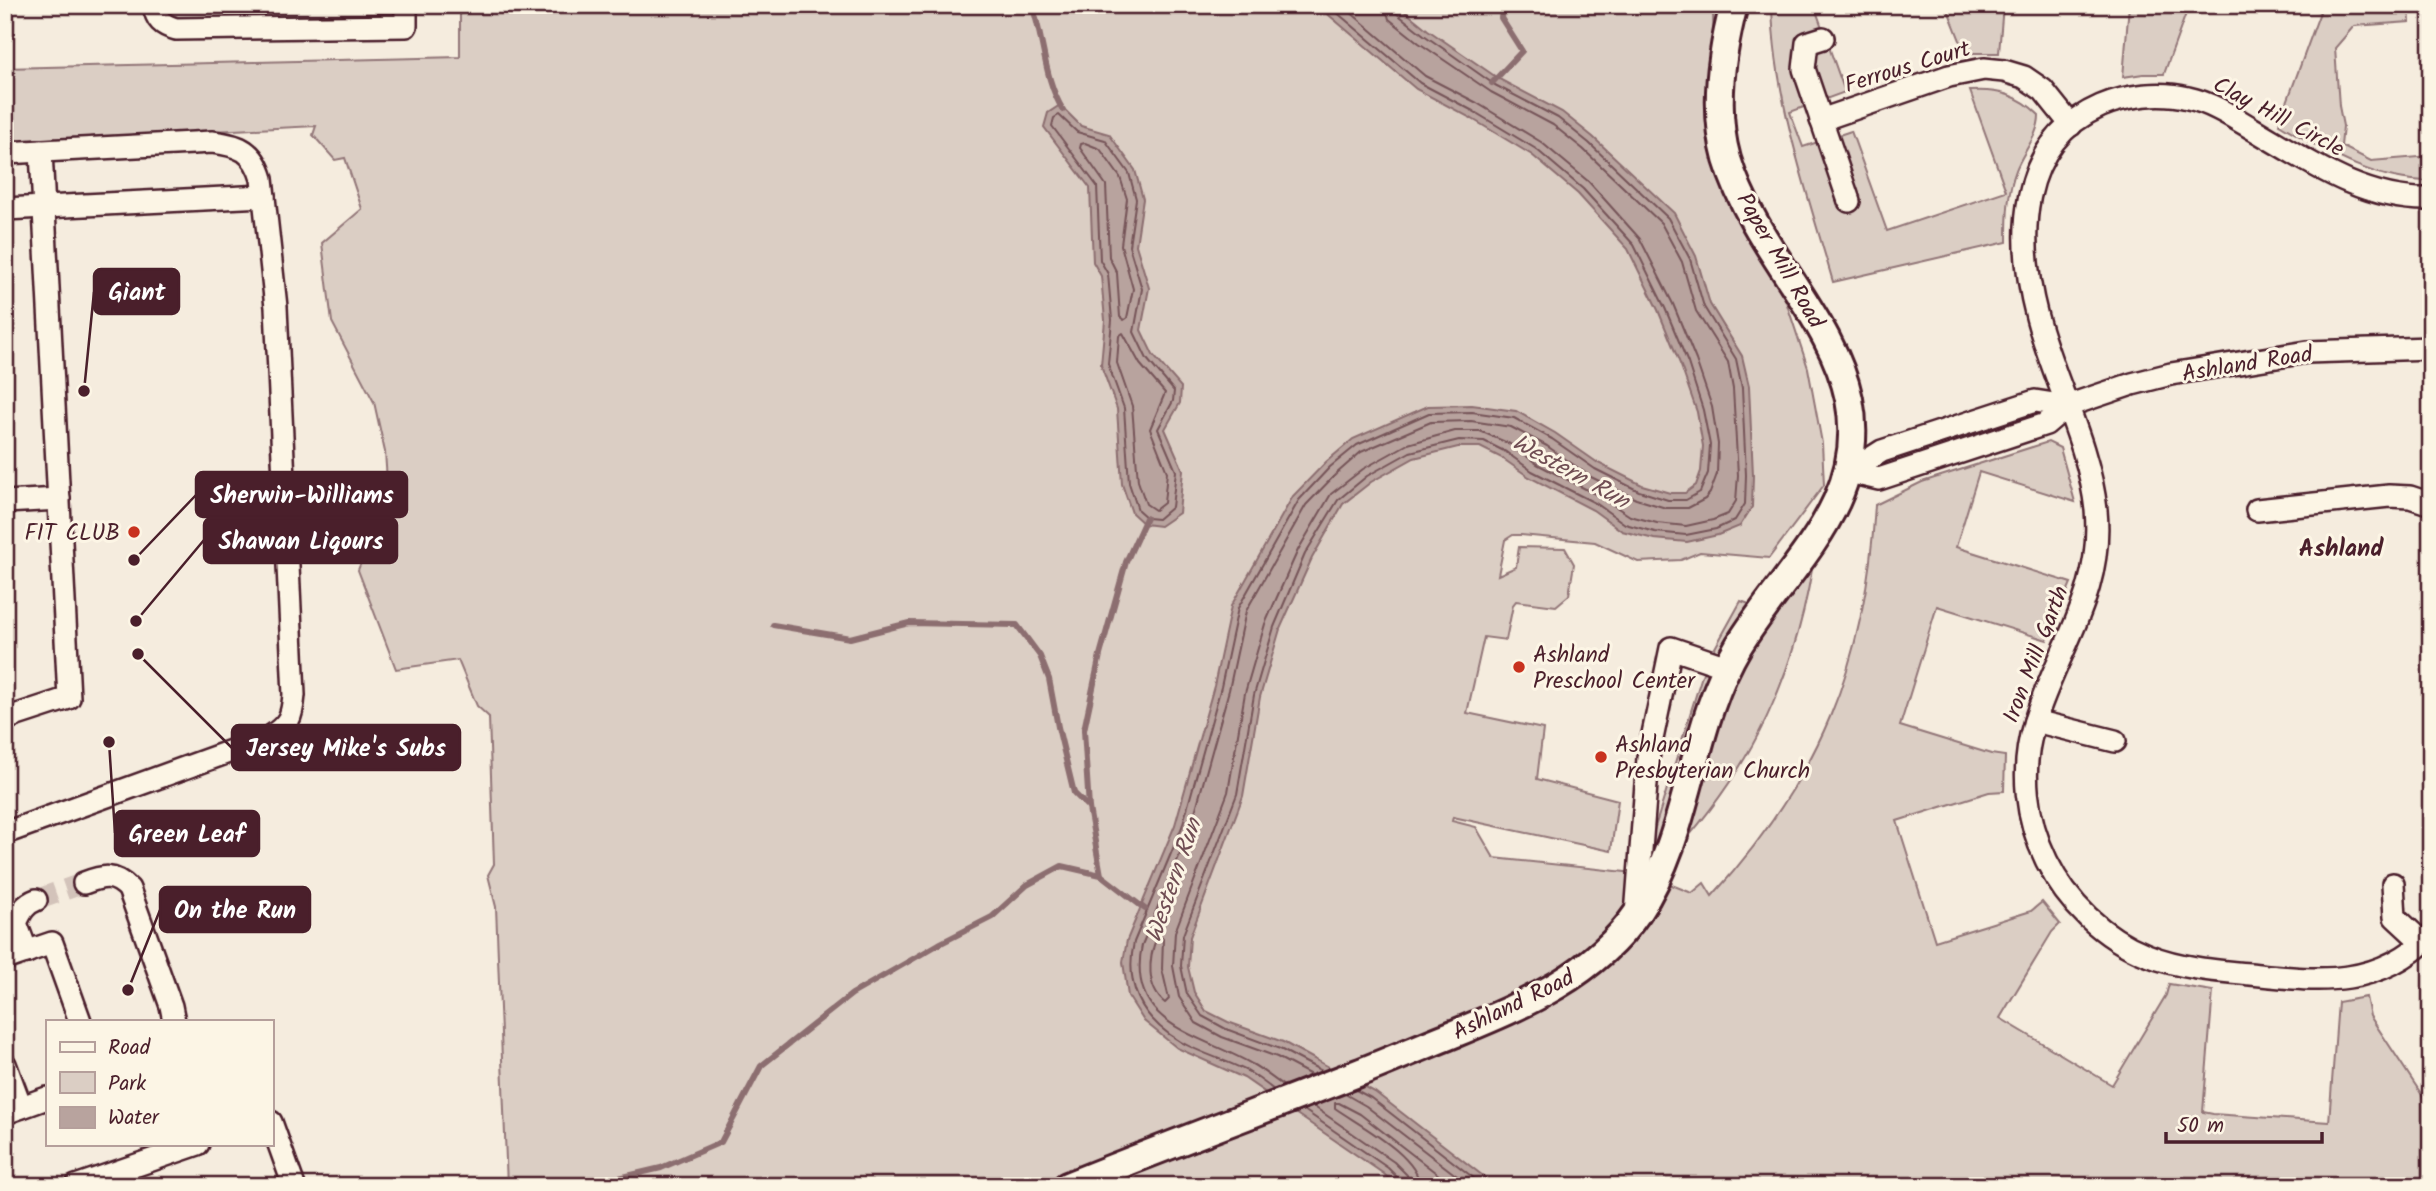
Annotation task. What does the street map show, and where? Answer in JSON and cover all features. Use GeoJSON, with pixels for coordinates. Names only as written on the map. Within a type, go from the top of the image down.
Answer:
{"type":"FeatureCollection","features":[{"type":"Feature","properties":{"kind":"main road","name":"Paper Mill Road"},"geometry":{"type":"LineString","coordinates":[[1734,5],[1722,58],[1719,102],[1722,138],[1728,161],[1744,199],[1769,247],[1815,317],[1843,376],[1852,424],[1849,472]]}},
{"type":"Feature","properties":{"kind":"main road","name":"Ashland Road"},"geometry":{"type":"LineString","coordinates":[[1067,1186],[1509,1011],[1550,990],[1597,957],[1636,915],[1660,876],[1671,849],[1711,705],[1727,667],[1829,517],[1849,472]]}},
{"type":"Feature","properties":{"kind":"street"},"geometry":{"type":"LineString","coordinates":[[154,5],[155,17],[164,26],[176,29],[406,26],[406,5]]}},
{"type":"Feature","properties":{"kind":"street"},"geometry":{"type":"LineString","coordinates":[[1823,38],[1807,43],[1804,69],[1849,201]]}},
{"type":"Feature","properties":{"kind":"street","name":"Ferrous Court"},"geometry":{"type":"LineString","coordinates":[[1821,120],[1949,76],[1984,69],[2024,77],[2043,90],[2071,125]]}},
{"type":"Feature","properties":{"kind":"street","name":"Clay Hill Circle"},"geometry":{"type":"LineString","coordinates":[[2067,406],[2038,319],[2029,280],[2026,239],[2028,203],[2034,175],[2049,148],[2071,125],[2099,107],[2130,97],[2187,97],[2217,108],[2330,174],[2364,189],[2393,196],[2431,199]]}},
{"type":"Feature","properties":{"kind":"street"},"geometry":{"type":"LineString","coordinates":[[5,153],[212,142],[232,144],[254,159],[262,179],[276,307],[294,695],[292,715],[283,728],[270,737],[5,833]]}},
{"type":"Feature","properties":{"kind":"street"},"geometry":{"type":"LineString","coordinates":[[5,719],[69,698],[41,151]]}},
{"type":"Feature","properties":{"kind":"street"},"geometry":{"type":"LineString","coordinates":[[5,209],[264,196]]}},
{"type":"Feature","properties":{"kind":"street","name":"Ashland Road"},"geometry":{"type":"LineString","coordinates":[[1849,472],[1882,450],[2035,401],[2067,406],[2132,384],[2229,364],[2308,352],[2431,348]]}},
{"type":"Feature","properties":{"kind":"street","name":"Iron Mill Garth"},"geometry":{"type":"LineString","coordinates":[[2067,406],[2093,489],[2097,545],[2093,575],[2082,610],[2035,720],[2027,756],[2026,790],[2032,822],[2054,877],[2071,900],[2115,940],[2146,955],[2178,965],[2306,980],[2341,980],[2387,967],[2427,939]]}},
{"type":"Feature","properties":{"kind":"street"},"geometry":{"type":"LineString","coordinates":[[2257,510],[2389,496],[2410,497],[2431,505]]}},
{"type":"Feature","properties":{"kind":"street"},"geometry":{"type":"LineString","coordinates":[[5,502],[59,499]]}},
{"type":"Feature","properties":{"kind":"street"},"geometry":{"type":"LineString","coordinates":[[1636,915],[1648,758],[1671,648],[1727,667]]}},
{"type":"Feature","properties":{"kind":"street"},"geometry":{"type":"LineString","coordinates":[[2035,720],[2115,741]]}},
{"type":"Feature","properties":{"kind":"street"},"geometry":{"type":"LineString","coordinates":[[84,883],[111,877],[120,879],[129,889],[174,1020]]}},
{"type":"Feature","properties":{"kind":"street"},"geometry":{"type":"LineString","coordinates":[[2393,884],[2395,917],[2427,939]]}},
{"type":"Feature","properties":{"kind":"street"},"geometry":{"type":"LineString","coordinates":[[27,952],[16,923],[21,912],[30,902],[36,900]]}},
{"type":"Feature","properties":{"kind":"street"},"geometry":{"type":"LineString","coordinates":[[5,959],[52,943],[80,1020]]}},
{"type":"Feature","properties":{"kind":"street"},"geometry":{"type":"LineString","coordinates":[[5,1064],[13,1110],[46,1098]]}},
{"type":"Feature","properties":{"kind":"street"},"geometry":{"type":"LineString","coordinates":[[273,1128],[294,1186]]}},
{"type":"Feature","properties":{"kind":"street"},"geometry":{"type":"LineString","coordinates":[[76,1186],[192,1146]]}},
{"type":"Feature","properties":{"kind":"green space"},"geometry":{"type":"Polygon","coordinates":[[[460,5],[1713,5],[1714,83],[1808,368],[1822,443],[1824,485],[1769,558],[1700,552],[1681,560],[1638,562],[1595,542],[1521,535],[1513,535],[1505,540],[1498,575],[1516,567],[1519,547],[1565,548],[1574,564],[1569,595],[1556,606],[1516,601],[1506,640],[1484,637],[1467,713],[1543,729],[1537,779],[1618,800],[1611,851],[1453,817],[1452,821],[1476,827],[1494,858],[1644,874],[1692,893],[1704,883],[1712,896],[1781,808],[1808,763],[1830,716],[1848,668],[1861,617],[1870,563],[1875,505],[1922,482],[2048,442],[2060,448],[2075,502],[1979,472],[1956,547],[2071,583],[2047,640],[1937,606],[1900,726],[2005,756],[2004,791],[1989,792],[1897,821],[1935,941],[2031,911],[2042,902],[2060,924],[2052,932],[2000,1018],[2112,1085],[2166,995],[2169,984],[2213,991],[2203,1112],[2213,1114],[2329,1122],[2338,1002],[2366,997],[2370,1016],[2424,1098],[2431,1095],[2431,1186],[507,1186],[496,907],[488,875],[494,864],[489,717],[477,706],[458,660],[396,669],[358,570],[388,495],[385,452],[374,402],[332,322],[322,243],[362,209],[345,158],[335,160],[313,135],[316,126],[5,141],[5,68],[460,57],[460,5]]]}},
{"type":"Feature","properties":{"kind":"green space"},"geometry":{"type":"Polygon","coordinates":[[[1772,5],[1814,5],[1845,92],[1790,112],[1803,147],[1851,131],[1887,231],[2006,191],[1970,91],[2008,95],[2039,115],[2036,130],[2013,179],[2008,206],[2007,242],[1833,282],[1785,110],[1774,40],[1772,5]]]}},
{"type":"Feature","properties":{"kind":"green space"},"geometry":{"type":"Polygon","coordinates":[[[1946,5],[2003,5],[1999,53],[1965,53],[1946,5]]]}},
{"type":"Feature","properties":{"kind":"green space"},"geometry":{"type":"Polygon","coordinates":[[[2129,5],[2189,5],[2164,74],[2123,77],[2129,5]]]}},
{"type":"Feature","properties":{"kind":"green space"},"geometry":{"type":"Polygon","coordinates":[[[2304,5],[2409,5],[2410,22],[2354,26],[2335,48],[2343,126],[2341,146],[2371,161],[2431,156],[2431,181],[2390,176],[2351,163],[2279,124],[2320,12],[2304,5]]]}},
{"type":"Feature","properties":{"kind":"green space"},"geometry":{"type":"Polygon","coordinates":[[[1816,544],[1797,636],[1766,718],[1722,793],[1663,865],[1647,853],[1705,666],[1741,601],[1768,611],[1816,544]]]}},
{"type":"Feature","properties":{"kind":"water","name":"Western Run"},"geometry":{"type":"Polygon","coordinates":[[[1317,5],[1397,5],[1499,79],[1562,112],[1593,137],[1674,213],[1696,256],[1710,304],[1742,356],[1749,386],[1752,507],[1740,526],[1718,535],[1687,542],[1654,539],[1622,531],[1593,510],[1529,477],[1502,458],[1480,447],[1458,447],[1414,458],[1371,482],[1343,504],[1312,558],[1280,629],[1260,697],[1243,796],[1190,937],[1188,967],[1194,992],[1206,1011],[1283,1042],[1375,1092],[1496,1186],[1396,1186],[1384,1174],[1244,1078],[1177,1048],[1144,1021],[1128,996],[1123,962],[1127,940],[1175,825],[1214,686],[1231,606],[1293,496],[1326,462],[1353,439],[1428,406],[1472,405],[1516,411],[1555,433],[1598,463],[1642,485],[1670,493],[1685,493],[1696,485],[1701,471],[1703,446],[1697,412],[1658,310],[1628,249],[1578,194],[1532,155],[1416,89],[1317,5]]]}},
{"type":"Feature","properties":{"kind":"water"},"geometry":{"type":"Polygon","coordinates":[[[1060,105],[1081,126],[1109,134],[1135,170],[1143,199],[1136,245],[1149,288],[1141,330],[1153,355],[1181,387],[1180,403],[1165,429],[1183,470],[1179,513],[1160,526],[1144,524],[1132,513],[1122,484],[1117,409],[1101,365],[1105,320],[1101,276],[1093,262],[1090,188],[1044,127],[1048,113],[1060,105]]]}},
{"type":"Feature","properties":{"kind":"waterway"},"geometry":{"type":"LineString","coordinates":[[1032,5],[1048,72],[1063,110]]}},
{"type":"Feature","properties":{"kind":"waterway"},"geometry":{"type":"LineString","coordinates":[[1492,83],[1522,51],[1501,18],[1503,5]]}},
{"type":"Feature","properties":{"kind":"waterway","name":"Western Run"},"geometry":{"type":"LineString","coordinates":[[1145,909],[1101,875],[1089,808],[1084,730],[1100,655],[1126,562],[1146,518]]}},
{"type":"Feature","properties":{"kind":"waterway"},"geometry":{"type":"LineString","coordinates":[[773,625],[850,638],[909,623],[1017,625],[1040,656],[1049,679],[1074,793],[1089,808]]}},
{"type":"Feature","properties":{"kind":"waterway"},"geometry":{"type":"LineString","coordinates":[[585,1186],[661,1168],[721,1142],[761,1066],[852,994],[992,917],[1027,885],[1062,866],[1101,875]]}},
{"type":"Feature","properties":{"kind":"tunnel"},"geometry":{"type":"LineString","coordinates":[[36,900],[84,883]]}},
{"type":"Feature","properties":{"kind":"place","name":"Giant"},"geometry":{"type":"Point","coordinates":[84,391]}},
{"type":"Feature","properties":{"kind":"place","name":"FIT CLUB"},"geometry":{"type":"Point","coordinates":[134,532]}},
{"type":"Feature","properties":{"kind":"place","name":"Sherwin-Williams"},"geometry":{"type":"Point","coordinates":[134,560]}},
{"type":"Feature","properties":{"kind":"place","name":"Shawan Liqours"},"geometry":{"type":"Point","coordinates":[136,621]}},
{"type":"Feature","properties":{"kind":"place","name":"Jersey Mike's Subs"},"geometry":{"type":"Point","coordinates":[138,654]}},
{"type":"Feature","properties":{"kind":"place","name":"Ashland Preschool Center"},"geometry":{"type":"Point","coordinates":[1519,667]}},
{"type":"Feature","properties":{"kind":"place","name":"Green Leaf"},"geometry":{"type":"Point","coordinates":[109,742]}},
{"type":"Feature","properties":{"kind":"place","name":"Ashland Presbyterian Church"},"geometry":{"type":"Point","coordinates":[1601,757]}},
{"type":"Feature","properties":{"kind":"place","name":"On the Run"},"geometry":{"type":"Point","coordinates":[128,990]}},
{"type":"Feature","properties":{"kind":"district","name":"Ashland"},"geometry":{"type":"Point","coordinates":[2341,548]}}]}
